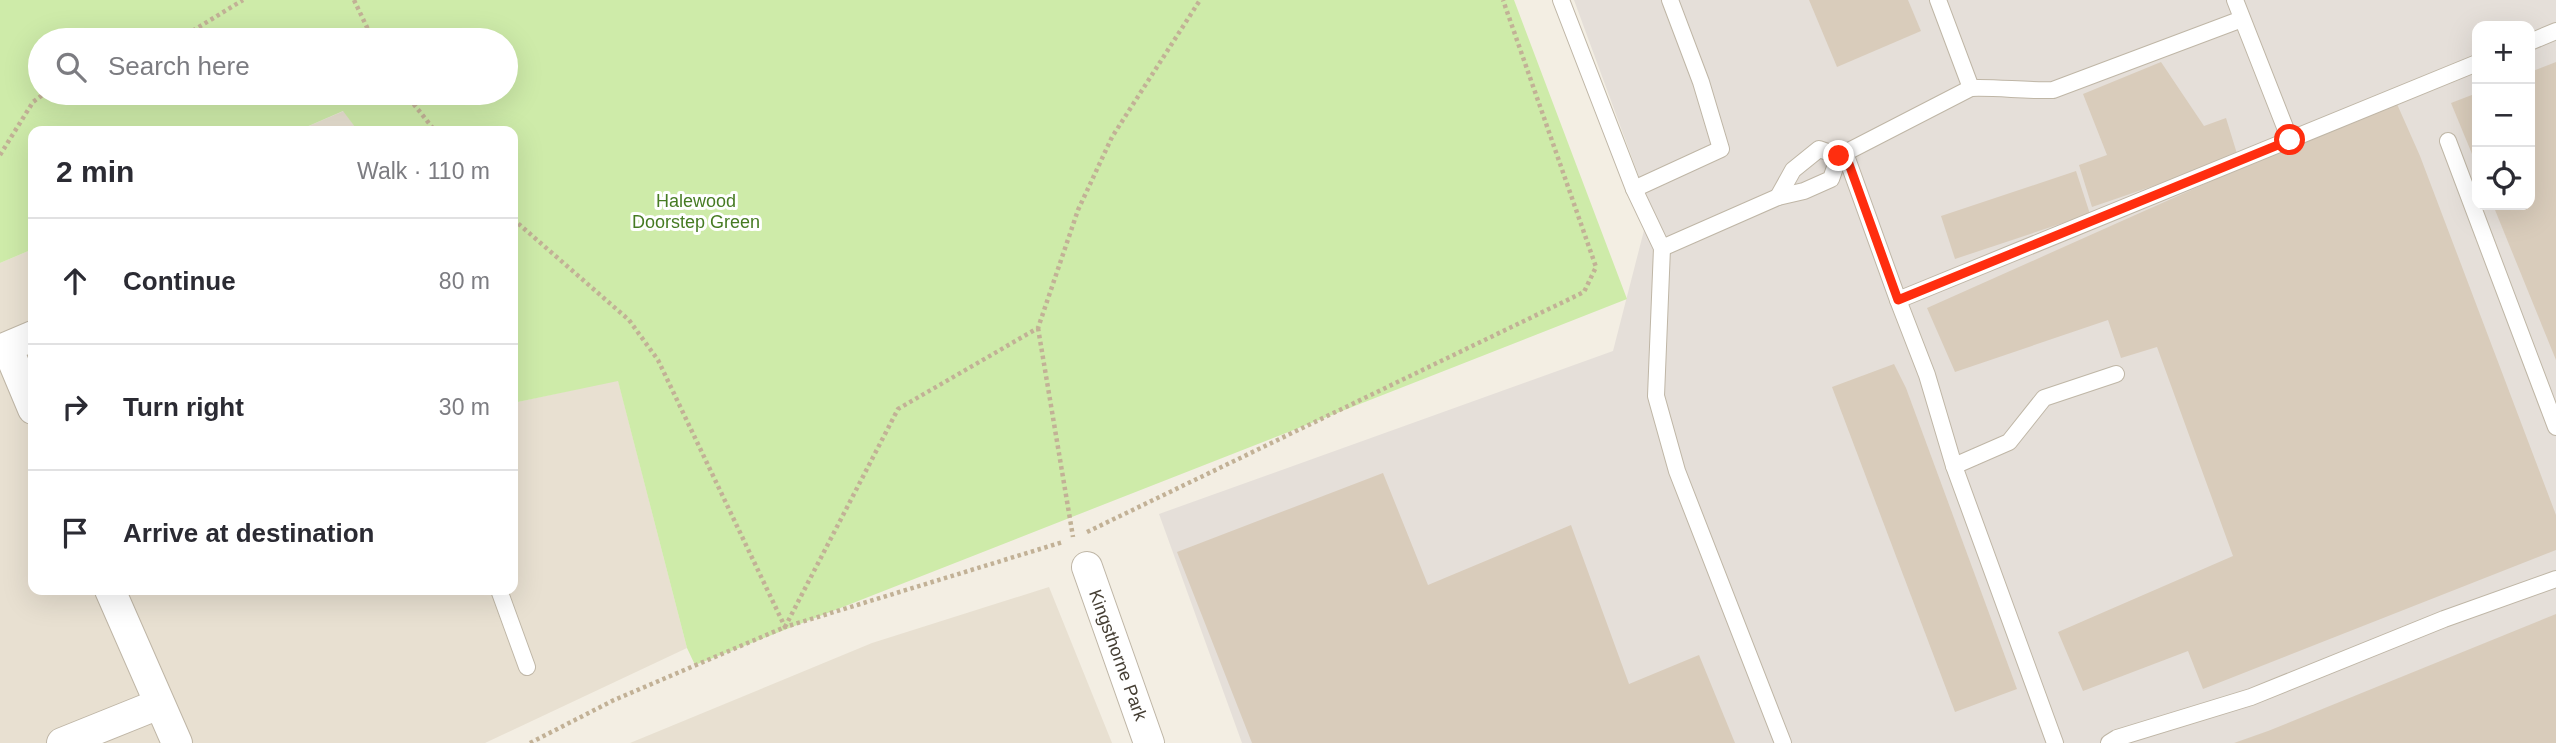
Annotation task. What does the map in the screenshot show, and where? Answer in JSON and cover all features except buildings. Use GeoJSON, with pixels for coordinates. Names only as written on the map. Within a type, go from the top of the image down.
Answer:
{"type":"FeatureCollection","features":[{"type":"Feature","properties":{"kind":"street"},"geometry":{"type":"LineString","coordinates":[[28,338],[7,347],[28,397]]}},
{"type":"Feature","properties":{"kind":"street","name":"Kingsthorne Park"},"geometry":{"type":"LineString","coordinates":[[1087,568],[1149,743]]}},
{"type":"Feature","properties":{"kind":"street"},"geometry":{"type":"LineString","coordinates":[[112,595],[177,743]]}},
{"type":"Feature","properties":{"kind":"street"},"geometry":{"type":"LineString","coordinates":[[62,743],[159,704]]}},
{"type":"Feature","properties":{"kind":"lane"},"geometry":{"type":"LineString","coordinates":[[1562,0],[1634,189],[1662,248],[1656,396],[1677,471],[1783,743]]}},
{"type":"Feature","properties":{"kind":"lane"},"geometry":{"type":"LineString","coordinates":[[1634,189],[1721,149],[1701,82],[1670,0]]}},
{"type":"Feature","properties":{"kind":"lane"},"geometry":{"type":"LineString","coordinates":[[1938,0],[1971,88]]}},
{"type":"Feature","properties":{"kind":"lane"},"geometry":{"type":"LineString","coordinates":[[2235,0],[2290,140]]}},
{"type":"Feature","properties":{"kind":"lane"},"geometry":{"type":"LineString","coordinates":[[1662,248],[1778,197],[1804,191],[1831,179],[1842,154],[1971,88],[2053,90],[2242,19]]}},
{"type":"Feature","properties":{"kind":"lane"},"geometry":{"type":"LineString","coordinates":[[2535,40],[2556,31]]}},
{"type":"Feature","properties":{"kind":"lane"},"geometry":{"type":"LineString","coordinates":[[1898,300],[2472,65]]}},
{"type":"Feature","properties":{"kind":"lane"},"geometry":{"type":"LineString","coordinates":[[2448,141],[2556,427]]}},
{"type":"Feature","properties":{"kind":"lane"},"geometry":{"type":"LineString","coordinates":[[1778,197],[1793,170],[1819,149],[1842,154]]}},
{"type":"Feature","properties":{"kind":"lane"},"geometry":{"type":"LineString","coordinates":[[1842,154],[1927,375],[1954,466],[2055,743]]}},
{"type":"Feature","properties":{"kind":"lane"},"geometry":{"type":"LineString","coordinates":[[1954,466],[2009,442],[2044,398],[2116,374]]}},
{"type":"Feature","properties":{"kind":"lane"},"geometry":{"type":"LineString","coordinates":[[2109,743],[2117,738],[2251,697],[2444,619],[2556,579]]}},
{"type":"Feature","properties":{"kind":"lane"},"geometry":{"type":"LineString","coordinates":[[501,595],[527,667]]}},
{"type":"Feature","properties":{"kind":"path"},"geometry":{"type":"LineString","coordinates":[[197,28],[243,0]]}},
{"type":"Feature","properties":{"kind":"path"},"geometry":{"type":"LineString","coordinates":[[354,0],[367,28]]}},
{"type":"Feature","properties":{"kind":"path"},"geometry":{"type":"LineString","coordinates":[[1074,539],[1038,328],[1078,210],[1112,137],[1200,0]]}},
{"type":"Feature","properties":{"kind":"path"},"geometry":{"type":"LineString","coordinates":[[530,743],[614,699],[785,627],[1074,539],[1584,292],[1597,267],[1503,0]]}},
{"type":"Feature","properties":{"kind":"path"},"geometry":{"type":"LineString","coordinates":[[0,155],[31,105]]}},
{"type":"Feature","properties":{"kind":"path"},"geometry":{"type":"LineString","coordinates":[[414,105],[431,126]]}},
{"type":"Feature","properties":{"kind":"path"},"geometry":{"type":"LineString","coordinates":[[518,223],[629,320],[658,360],[785,627]]}},
{"type":"Feature","properties":{"kind":"path"},"geometry":{"type":"LineString","coordinates":[[785,627],[898,409],[1038,328]]}},
{"type":"Feature","properties":{"kind":"shaded area"},"geometry":{"type":"Polygon","coordinates":[[[1574,0],[2556,0],[2556,743],[1242,743],[1159,514],[1613,351],[1650,207],[1574,0]]]}},
{"type":"Feature","properties":{"kind":"shaded area"},"geometry":{"type":"Polygon","coordinates":[[[344,111],[354,126],[309,126],[344,111]]]}},
{"type":"Feature","properties":{"kind":"shaded area"},"geometry":{"type":"Polygon","coordinates":[[[28,251],[28,595],[518,595],[518,402],[618,380],[687,648],[485,743],[0,743],[0,263],[28,251]]]}},
{"type":"Feature","properties":{"kind":"shaded area"},"geometry":{"type":"Polygon","coordinates":[[[1049,587],[1112,743],[630,743],[872,643],[1049,587]]]}},
{"type":"Feature","properties":{"kind":"green space","name":"Halewood Doorstep Green"},"geometry":{"type":"Polygon","coordinates":[[[0,0],[1514,0],[1627,299],[695,665],[687,648],[618,381],[518,402],[518,126],[354,126],[343,111],[308,126],[28,126],[28,251],[0,263],[0,0]]]}},
{"type":"Feature","properties":{"kind":"route"},"geometry":{"type":"LineString","coordinates":[[1839,156],[1845,153],[1898,300],[2290,140]]}}]}
